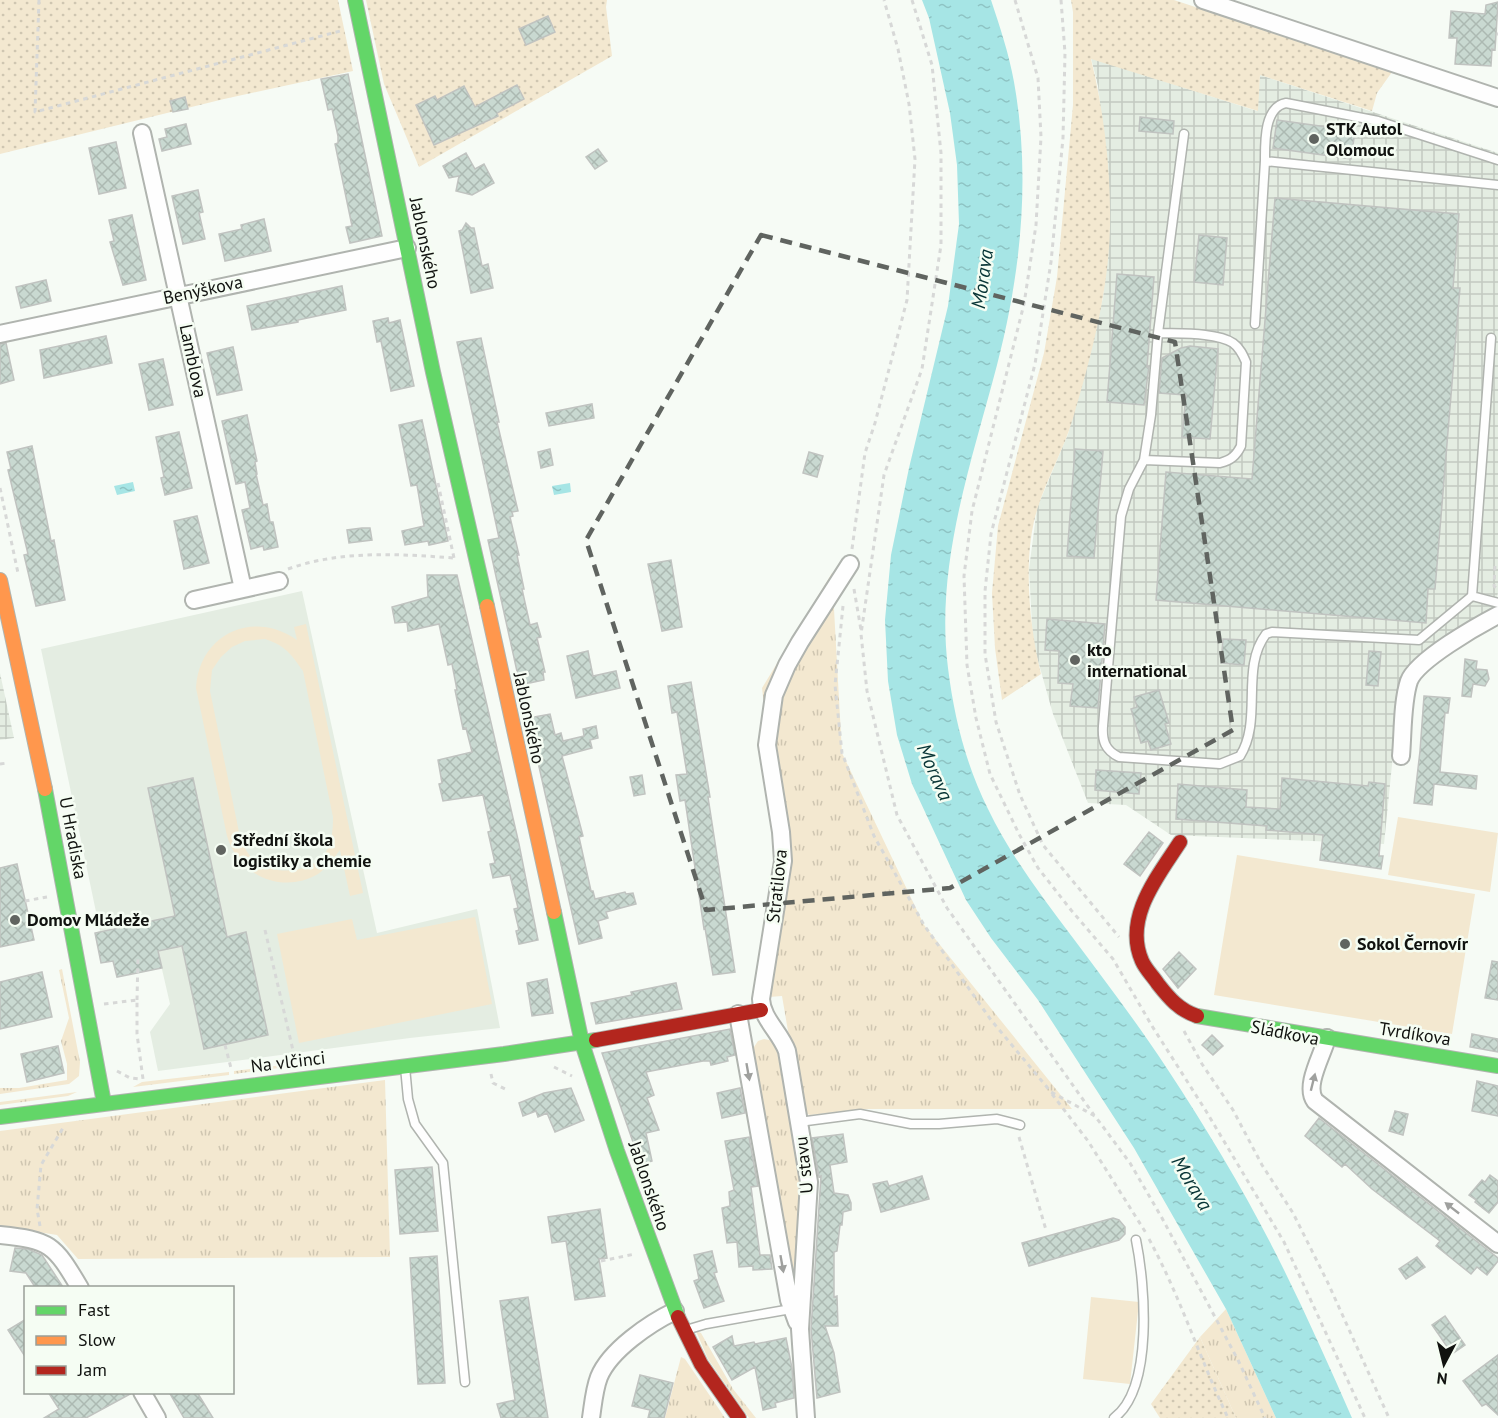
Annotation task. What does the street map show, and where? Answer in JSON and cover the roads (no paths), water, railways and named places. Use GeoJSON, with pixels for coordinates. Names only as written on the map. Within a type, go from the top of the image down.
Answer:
{"type":"FeatureCollection","features":[{"type":"Feature","properties":{"kind":"street","name":"Jablonského"},"geometry":{"type":"LineString","coordinates":[[355,0],[407,248],[582,1042],[625,1173],[675,1311],[709,1376],[739,1418]]}},
{"type":"Feature","properties":{"kind":"street"},"geometry":{"type":"LineString","coordinates":[[1203,0],[1498,98]]}},
{"type":"Feature","properties":{"kind":"street","name":"Lamblova"},"geometry":{"type":"LineString","coordinates":[[142,133],[243,589]]}},
{"type":"Feature","properties":{"kind":"street","name":"Benýškova"},"geometry":{"type":"LineString","coordinates":[[0,334],[407,248]]}},
{"type":"Feature","properties":{"kind":"street","name":"Stratilova"},"geometry":{"type":"LineString","coordinates":[[761,1010],[762,989],[783,861],[781,832],[767,745],[774,695],[800,642],[850,564]]}},
{"type":"Feature","properties":{"kind":"street","name":"U Hradiska"},"geometry":{"type":"LineString","coordinates":[[0,580],[47,796],[104,1104]]}},
{"type":"Feature","properties":{"kind":"street"},"geometry":{"type":"LineString","coordinates":[[194,600],[279,581]]}},
{"type":"Feature","properties":{"kind":"street"},"geometry":{"type":"LineString","coordinates":[[1401,756],[1407,691],[1412,675],[1421,665],[1477,626],[1498,615]]}},
{"type":"Feature","properties":{"kind":"street","name":"Sládkova"},"geometry":{"type":"LineString","coordinates":[[1180,842],[1147,893],[1139,910],[1137,924],[1138,947],[1142,962],[1167,996],[1181,1010],[1193,1017],[1327,1038],[1311,1082],[1311,1096],[1315,1101],[1498,1244]]}},
{"type":"Feature","properties":{"kind":"street"},"geometry":{"type":"LineString","coordinates":[[582,1042],[761,1010]]}},
{"type":"Feature","properties":{"kind":"street","name":"U stavu"},"geometry":{"type":"LineString","coordinates":[[761,1010],[787,1051],[809,1190],[800,1329],[806,1418]]}},
{"type":"Feature","properties":{"kind":"street","name":"U stavu"},"geometry":{"type":"LineString","coordinates":[[738,1014],[791,1309],[800,1329]]}},
{"type":"Feature","properties":{"kind":"street","name":"Tvrdíkova"},"geometry":{"type":"LineString","coordinates":[[1327,1038],[1498,1066]]}},
{"type":"Feature","properties":{"kind":"street","name":"Na vlčinci"},"geometry":{"type":"LineString","coordinates":[[0,1117],[504,1054],[582,1042]]}},
{"type":"Feature","properties":{"kind":"street"},"geometry":{"type":"LineString","coordinates":[[0,1234],[44,1242],[63,1260],[79,1286]]}},
{"type":"Feature","properties":{"kind":"street"},"geometry":{"type":"LineString","coordinates":[[591,1418],[599,1376],[606,1364],[632,1339],[656,1321],[675,1311]]}},
{"type":"Feature","properties":{"kind":"street"},"geometry":{"type":"LineString","coordinates":[[143,1394],[157,1418]]}},
{"type":"Feature","properties":{"kind":"lane"},"geometry":{"type":"LineString","coordinates":[[1255,324],[1261,248],[1264,161],[1268,124],[1272,111],[1278,104],[1286,102],[1378,122],[1498,160]]}},
{"type":"Feature","properties":{"kind":"lane"},"geometry":{"type":"LineString","coordinates":[[1184,134],[1144,460],[1128,489],[1121,516],[1103,726],[1104,742],[1112,754],[1119,757],[1220,764],[1240,756],[1248,737],[1257,648],[1266,634],[1272,632],[1419,640],[1472,596],[1491,338]]}},
{"type":"Feature","properties":{"kind":"lane"},"geometry":{"type":"LineString","coordinates":[[1264,161],[1498,185]]}},
{"type":"Feature","properties":{"kind":"lane"},"geometry":{"type":"LineString","coordinates":[[1144,460],[1220,463],[1230,460],[1241,446],[1246,363],[1240,350],[1233,343],[1221,338],[1158,333]]}},
{"type":"Feature","properties":{"kind":"lane"},"geometry":{"type":"LineString","coordinates":[[1472,596],[1498,603]]}},
{"type":"Feature","properties":{"kind":"lane"},"geometry":{"type":"LineString","coordinates":[[404,1065],[408,1099],[415,1124],[443,1163],[465,1382]]}},
{"type":"Feature","properties":{"kind":"lane"},"geometry":{"type":"LineString","coordinates":[[799,1122],[860,1114],[911,1124],[997,1119],[1017,1125]]}},
{"type":"Feature","properties":{"kind":"lane"},"geometry":{"type":"LineString","coordinates":[[1114,1418],[1129,1398],[1137,1375],[1143,1343],[1144,1298],[1136,1240]]}},
{"type":"Feature","properties":{"kind":"lane"},"geometry":{"type":"LineString","coordinates":[[684,1331],[706,1324],[791,1309]]}},
{"type":"Feature","properties":{"kind":"water","name":"Morava"},"geometry":{"type":"Polygon","coordinates":[[[922,0],[991,0],[1012,72],[1022,153],[1021,224],[1012,295],[997,365],[958,515],[947,591],[945,629],[948,668],[957,723],[967,758],[988,809],[1016,859],[1157,1053],[1236,1181],[1294,1291],[1352,1418],[1276,1418],[1226,1309],[1134,1148],[1038,1000],[991,938],[966,900],[912,784],[897,735],[888,681],[885,620],[891,555],[909,468],[948,306],[959,224],[957,165],[950,113],[929,18],[922,0]]]}},
{"type":"Feature","properties":{"kind":"water"},"geometry":{"type":"Polygon","coordinates":[[[133,482],[135,491],[117,495],[114,486],[133,482]]]}},
{"type":"Feature","properties":{"kind":"water"},"geometry":{"type":"Polygon","coordinates":[[[570,483],[571,492],[554,495],[552,486],[570,483]]]}},
{"type":"Feature","properties":{"kind":"place","name":"STK Autol Olomouc"},"geometry":{"type":"Point","coordinates":[1314,139]}},
{"type":"Feature","properties":{"kind":"place","name":"kto international"},"geometry":{"type":"Point","coordinates":[1075,660]}},
{"type":"Feature","properties":{"kind":"place","name":"Střední škola logistiky a chemie"},"geometry":{"type":"Point","coordinates":[221,850]}},
{"type":"Feature","properties":{"kind":"place","name":"Domov Mládeže"},"geometry":{"type":"Point","coordinates":[15,920]}},
{"type":"Feature","properties":{"kind":"place","name":"Sokol Černovír"},"geometry":{"type":"Point","coordinates":[1345,944]}}]}
